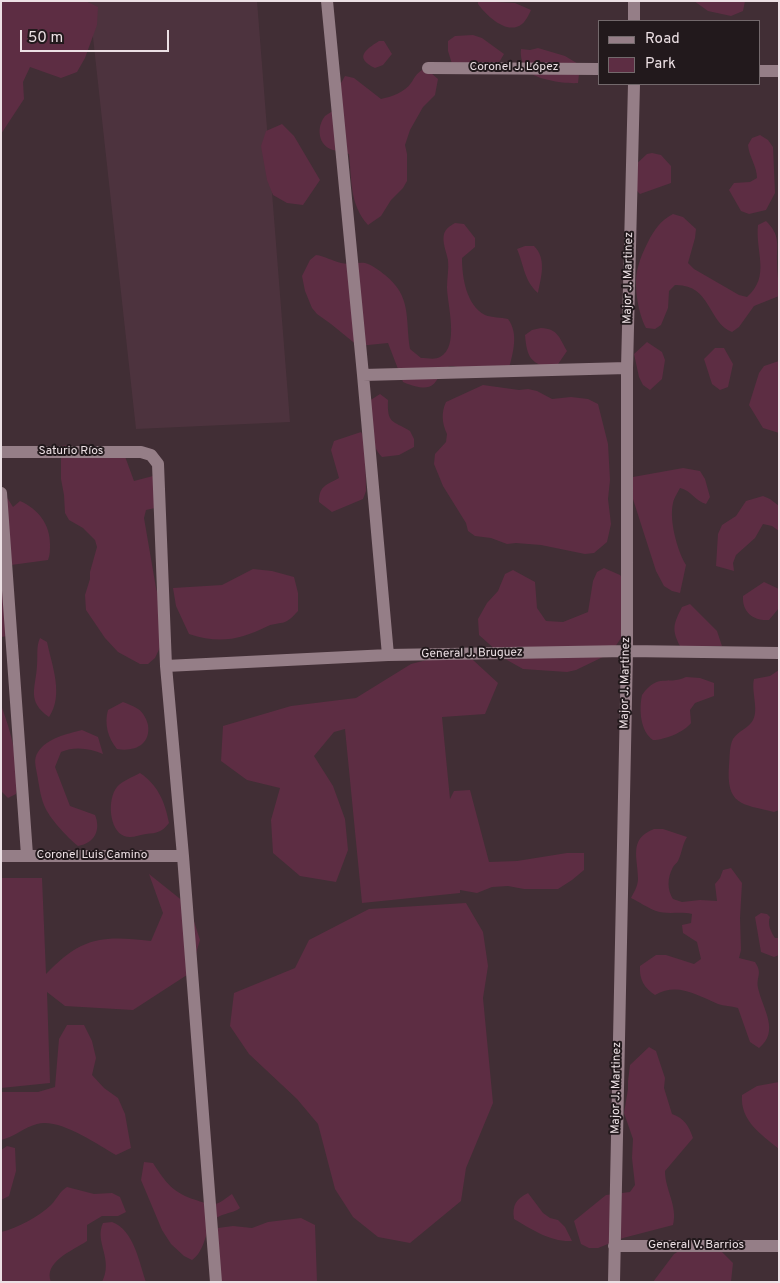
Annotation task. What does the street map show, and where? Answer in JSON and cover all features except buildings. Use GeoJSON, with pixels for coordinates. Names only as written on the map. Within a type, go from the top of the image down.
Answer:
{"type":"FeatureCollection","features":[{"type":"Feature","properties":{"kind":"street"},"geometry":{"type":"LineString","coordinates":[[327,1],[364,375],[388,655]]}},
{"type":"Feature","properties":{"kind":"street"},"geometry":{"type":"LineString","coordinates":[[634,1],[634,20]]}},
{"type":"Feature","properties":{"kind":"street","name":"Coronel J. López"},"geometry":{"type":"LineString","coordinates":[[428,68],[598,68]]}},
{"type":"Feature","properties":{"kind":"street"},"geometry":{"type":"LineString","coordinates":[[760,71],[779,71]]}},
{"type":"Feature","properties":{"kind":"street","name":"Major J. Martinez"},"geometry":{"type":"LineString","coordinates":[[614,1282],[627,652],[627,368],[634,85]]}},
{"type":"Feature","properties":{"kind":"street"},"geometry":{"type":"LineString","coordinates":[[364,375],[627,368]]}},
{"type":"Feature","properties":{"kind":"street","name":"Saturio Ríos"},"geometry":{"type":"LineString","coordinates":[[1,452],[141,452],[151,455],[158,464],[166,666]]}},
{"type":"Feature","properties":{"kind":"street"},"geometry":{"type":"LineString","coordinates":[[1,494],[27,856]]}},
{"type":"Feature","properties":{"kind":"street","name":"General J. Bruguez"},"geometry":{"type":"LineString","coordinates":[[166,666],[388,655],[627,652],[779,653]]}},
{"type":"Feature","properties":{"kind":"street"},"geometry":{"type":"LineString","coordinates":[[166,666],[183,856],[216,1282]]}},
{"type":"Feature","properties":{"kind":"street","name":"Coronel Luis Camino"},"geometry":{"type":"LineString","coordinates":[[1,856],[183,856]]}},
{"type":"Feature","properties":{"kind":"street","name":"General V. Barrios"},"geometry":{"type":"LineString","coordinates":[[614,1246],[779,1246]]}},
{"type":"Feature","properties":{"kind":"shaded area"},"geometry":{"type":"Polygon","coordinates":[[[89,1],[257,1],[290,422],[136,429],[89,1]]]}},
{"type":"Feature","properties":{"kind":"green space"},"geometry":{"type":"Polygon","coordinates":[[[1,1],[86,1],[98,7],[97,25],[85,58],[77,72],[61,78],[30,67],[23,82],[24,99],[1,134],[1,1]]]}},
{"type":"Feature","properties":{"kind":"green space"},"geometry":{"type":"Polygon","coordinates":[[[478,1],[515,3],[531,10],[522,24],[516,27],[504,26],[491,18],[478,4],[478,1]]]}},
{"type":"Feature","properties":{"kind":"green space"},"geometry":{"type":"Polygon","coordinates":[[[694,1],[745,1],[743,11],[731,16],[708,11],[694,1]]]}},
{"type":"Feature","properties":{"kind":"green space"},"geometry":{"type":"Polygon","coordinates":[[[473,35],[482,38],[504,54],[494,71],[453,67],[448,51],[448,41],[455,36],[473,35]]]}},
{"type":"Feature","properties":{"kind":"green space"},"geometry":{"type":"Polygon","coordinates":[[[379,41],[384,41],[392,54],[383,65],[375,68],[365,61],[363,57],[366,51],[379,41]]]}},
{"type":"Feature","properties":{"kind":"green space"},"geometry":{"type":"Polygon","coordinates":[[[538,48],[565,56],[580,65],[578,83],[545,79],[528,71],[522,60],[521,49],[530,50],[538,48]]]}},
{"type":"Feature","properties":{"kind":"green space"},"geometry":{"type":"Polygon","coordinates":[[[422,70],[431,73],[438,79],[435,95],[423,107],[410,130],[405,145],[407,181],[391,200],[381,216],[368,225],[357,209],[354,200],[349,154],[333,150],[324,145],[320,136],[320,125],[325,116],[339,107],[341,83],[345,76],[354,78],[381,99],[405,89],[422,70]]]}},
{"type":"Feature","properties":{"kind":"green space"},"geometry":{"type":"Polygon","coordinates":[[[282,124],[294,136],[320,180],[303,205],[287,203],[273,195],[267,180],[261,146],[266,131],[282,124]]]}},
{"type":"Feature","properties":{"kind":"green space"},"geometry":{"type":"Polygon","coordinates":[[[760,135],[768,140],[773,147],[775,193],[766,210],[749,214],[741,211],[729,190],[734,183],[750,182],[757,178],[748,145],[752,138],[760,135]]]}},
{"type":"Feature","properties":{"kind":"green space"},"geometry":{"type":"Polygon","coordinates":[[[647,154],[661,155],[671,166],[671,183],[640,194],[637,191],[632,168],[647,154]]]}},
{"type":"Feature","properties":{"kind":"green space"},"geometry":{"type":"Polygon","coordinates":[[[673,214],[683,217],[696,229],[688,263],[694,269],[739,295],[747,297],[754,289],[760,272],[758,225],[766,221],[774,231],[777,240],[779,296],[754,306],[739,327],[732,332],[718,321],[703,297],[696,291],[687,286],[675,285],[669,291],[668,308],[661,325],[655,329],[646,328],[637,298],[636,281],[638,267],[642,254],[653,233],[661,222],[673,214]]]}},
{"type":"Feature","properties":{"kind":"green space"},"geometry":{"type":"Polygon","coordinates":[[[455,223],[464,224],[475,238],[475,247],[462,258],[464,282],[469,298],[473,305],[485,315],[508,319],[514,337],[511,363],[509,369],[492,371],[451,366],[441,372],[432,386],[426,388],[416,387],[403,382],[388,343],[358,346],[317,314],[312,308],[305,291],[302,276],[310,260],[316,255],[341,263],[365,263],[373,266],[394,283],[400,291],[406,308],[410,349],[421,358],[438,358],[446,352],[450,344],[451,325],[447,287],[448,260],[444,237],[447,229],[455,223]]]}},
{"type":"Feature","properties":{"kind":"green space"},"geometry":{"type":"Polygon","coordinates":[[[525,246],[534,246],[541,257],[542,268],[538,293],[527,278],[517,249],[525,246]]]}},
{"type":"Feature","properties":{"kind":"green space"},"geometry":{"type":"Polygon","coordinates":[[[541,328],[555,332],[567,351],[554,370],[535,362],[527,350],[525,335],[532,330],[541,328]]]}},
{"type":"Feature","properties":{"kind":"green space"},"geometry":{"type":"Polygon","coordinates":[[[647,342],[662,352],[665,360],[662,379],[650,390],[643,385],[639,377],[634,354],[647,342]]]}},
{"type":"Feature","properties":{"kind":"green space"},"geometry":{"type":"Polygon","coordinates":[[[715,348],[724,348],[733,364],[728,387],[720,390],[712,384],[704,359],[715,348]]]}},
{"type":"Feature","properties":{"kind":"green space"},"geometry":{"type":"Polygon","coordinates":[[[779,361],[779,433],[763,428],[749,405],[759,373],[764,366],[779,361]]]}},
{"type":"Feature","properties":{"kind":"green space"},"geometry":{"type":"Polygon","coordinates":[[[483,385],[519,390],[528,389],[537,391],[552,399],[571,397],[588,399],[598,404],[608,444],[610,480],[608,499],[611,524],[607,542],[594,553],[585,554],[541,545],[507,544],[491,538],[475,536],[468,531],[466,523],[443,486],[434,464],[435,454],[446,442],[447,434],[444,426],[443,410],[446,402],[483,385]]]}},
{"type":"Feature","properties":{"kind":"green space"},"geometry":{"type":"Polygon","coordinates":[[[380,394],[388,400],[388,413],[392,420],[410,431],[414,439],[414,447],[399,455],[382,457],[374,446],[366,403],[380,394]]]}},
{"type":"Feature","properties":{"kind":"green space"},"geometry":{"type":"Polygon","coordinates":[[[361,432],[365,439],[366,491],[363,499],[332,512],[319,502],[319,497],[320,492],[327,484],[339,478],[331,450],[334,441],[361,432]]]}},
{"type":"Feature","properties":{"kind":"green space"},"geometry":{"type":"Polygon","coordinates":[[[68,445],[95,453],[123,451],[134,481],[153,476],[155,508],[146,510],[144,518],[161,606],[163,641],[155,658],[148,664],[140,664],[118,652],[105,638],[86,610],[85,595],[97,547],[95,540],[83,528],[69,520],[65,513],[61,479],[61,446],[68,445]]]}},
{"type":"Feature","properties":{"kind":"green space"},"geometry":{"type":"Polygon","coordinates":[[[683,468],[700,471],[705,479],[710,497],[706,504],[680,488],[674,501],[672,518],[675,535],[686,565],[680,593],[664,586],[656,571],[632,496],[633,477],[683,468]]]}},
{"type":"Feature","properties":{"kind":"green space"},"geometry":{"type":"Polygon","coordinates":[[[1,494],[8,499],[13,507],[20,501],[32,508],[42,518],[48,530],[50,554],[48,560],[11,565],[8,636],[1,637],[1,494]]]}},
{"type":"Feature","properties":{"kind":"green space"},"geometry":{"type":"Polygon","coordinates":[[[763,496],[779,506],[779,531],[772,526],[763,524],[755,538],[736,555],[733,563],[734,571],[716,566],[718,534],[722,525],[736,516],[746,501],[763,496]]]}},
{"type":"Feature","properties":{"kind":"green space"},"geometry":{"type":"Polygon","coordinates":[[[604,568],[620,575],[625,582],[623,635],[613,650],[607,655],[576,670],[567,672],[523,669],[507,660],[479,635],[478,619],[487,603],[498,591],[505,574],[513,570],[535,582],[537,608],[546,621],[563,622],[588,612],[593,581],[597,572],[604,568]]]}},
{"type":"Feature","properties":{"kind":"green space"},"geometry":{"type":"Polygon","coordinates":[[[253,569],[272,571],[294,577],[298,593],[298,611],[285,622],[270,625],[239,637],[220,640],[189,634],[176,606],[173,588],[222,585],[253,569]]]}},
{"type":"Feature","properties":{"kind":"green space"},"geometry":{"type":"Polygon","coordinates":[[[764,582],[779,589],[779,608],[769,620],[753,617],[744,607],[743,602],[743,596],[764,582]]]}},
{"type":"Feature","properties":{"kind":"green space"},"geometry":{"type":"Polygon","coordinates":[[[690,604],[717,631],[722,646],[680,646],[675,635],[675,622],[682,607],[690,604]]]}},
{"type":"Feature","properties":{"kind":"green space"},"geometry":{"type":"Polygon","coordinates":[[[40,638],[47,642],[56,680],[56,699],[49,717],[37,705],[34,694],[40,638]]]}},
{"type":"Feature","properties":{"kind":"green space"},"geometry":{"type":"Polygon","coordinates":[[[442,656],[473,660],[498,683],[485,714],[442,717],[450,799],[454,791],[470,790],[489,862],[517,861],[567,853],[584,853],[584,870],[558,889],[492,887],[477,893],[460,890],[460,893],[362,903],[345,729],[334,732],[314,756],[333,786],[345,819],[348,850],[336,882],[300,876],[273,853],[271,820],[280,788],[247,780],[221,761],[223,726],[291,706],[356,698],[411,664],[442,656]]]}},
{"type":"Feature","properties":{"kind":"green space"},"geometry":{"type":"Polygon","coordinates":[[[779,670],[779,810],[774,812],[738,801],[730,788],[729,765],[733,739],[751,723],[755,716],[754,679],[770,676],[779,670]]]}},
{"type":"Feature","properties":{"kind":"green space"},"geometry":{"type":"Polygon","coordinates":[[[686,677],[700,678],[714,683],[714,696],[695,703],[690,710],[691,723],[684,729],[668,737],[653,740],[645,731],[643,725],[642,695],[653,684],[686,677]]]}},
{"type":"Feature","properties":{"kind":"green space"},"geometry":{"type":"Polygon","coordinates":[[[123,702],[140,710],[148,725],[148,732],[147,738],[140,746],[123,750],[117,749],[109,736],[107,715],[108,710],[123,702]]]}},
{"type":"Feature","properties":{"kind":"green space"},"geometry":{"type":"Polygon","coordinates":[[[1,705],[11,737],[17,773],[16,794],[8,798],[2,792],[1,785],[1,705]]]}},
{"type":"Feature","properties":{"kind":"green space"},"geometry":{"type":"Polygon","coordinates":[[[82,730],[98,737],[103,754],[82,748],[66,750],[61,752],[55,767],[70,806],[95,815],[97,821],[97,831],[92,839],[78,846],[59,827],[46,810],[35,760],[38,752],[47,743],[58,737],[82,730]]]}},
{"type":"Feature","properties":{"kind":"green space"},"geometry":{"type":"Polygon","coordinates":[[[140,773],[152,783],[160,795],[169,823],[162,830],[156,832],[127,837],[119,833],[115,828],[111,814],[112,799],[119,785],[140,773]]]}},
{"type":"Feature","properties":{"kind":"green space"},"geometry":{"type":"Polygon","coordinates":[[[654,829],[663,829],[687,837],[678,861],[670,875],[669,888],[673,899],[682,902],[717,901],[715,884],[723,870],[731,868],[742,883],[741,950],[739,958],[755,962],[757,966],[759,972],[758,988],[769,1027],[768,1035],[759,1048],[750,1042],[738,1008],[718,1004],[687,991],[663,991],[655,995],[643,983],[640,975],[640,966],[656,955],[666,955],[694,964],[701,959],[697,942],[683,933],[682,925],[691,923],[692,914],[656,911],[631,898],[638,882],[636,850],[638,844],[646,833],[654,829]]]}},
{"type":"Feature","properties":{"kind":"green space"},"geometry":{"type":"Polygon","coordinates":[[[149,874],[189,906],[200,940],[190,973],[133,1010],[65,1006],[47,992],[50,1083],[1,1088],[1,878],[42,878],[46,974],[70,952],[93,941],[119,938],[151,941],[163,913],[149,874]]]}},
{"type":"Feature","properties":{"kind":"green space"},"geometry":{"type":"Polygon","coordinates":[[[466,903],[483,932],[488,966],[483,998],[493,1103],[466,1168],[461,1201],[410,1243],[378,1237],[353,1217],[335,1189],[318,1124],[297,1099],[249,1054],[230,1026],[234,993],[295,968],[309,940],[369,909],[466,903]]]}},
{"type":"Feature","properties":{"kind":"green space"},"geometry":{"type":"Polygon","coordinates":[[[761,913],[767,914],[770,917],[769,925],[771,931],[775,938],[779,938],[779,955],[774,957],[761,952],[755,917],[761,913]]]}},
{"type":"Feature","properties":{"kind":"green space"},"geometry":{"type":"Polygon","coordinates":[[[67,1025],[84,1025],[92,1041],[96,1058],[92,1075],[104,1088],[118,1098],[125,1114],[131,1148],[116,1155],[78,1133],[46,1123],[33,1125],[1,1140],[1,1092],[38,1092],[55,1087],[59,1039],[67,1025]]]}},
{"type":"Feature","properties":{"kind":"green space"},"geometry":{"type":"Polygon","coordinates":[[[649,1047],[656,1051],[665,1078],[664,1088],[672,1114],[686,1123],[693,1138],[665,1171],[674,1211],[673,1225],[623,1238],[598,1248],[589,1248],[581,1244],[574,1221],[606,1195],[630,1192],[635,1185],[632,1158],[633,1139],[624,1113],[630,1065],[649,1047]]]}},
{"type":"Feature","properties":{"kind":"green space"},"geometry":{"type":"Polygon","coordinates":[[[779,1082],[779,1149],[748,1120],[742,1104],[742,1095],[757,1086],[779,1082]]]}},
{"type":"Feature","properties":{"kind":"green space"},"geometry":{"type":"Polygon","coordinates":[[[7,1146],[15,1148],[16,1171],[9,1196],[1,1200],[1,1150],[7,1146]]]}},
{"type":"Feature","properties":{"kind":"green space"},"geometry":{"type":"Polygon","coordinates":[[[144,1162],[153,1163],[166,1182],[181,1194],[208,1204],[215,1204],[232,1194],[240,1208],[222,1215],[213,1222],[200,1252],[192,1260],[184,1256],[171,1244],[162,1230],[141,1180],[144,1162]]]}},
{"type":"Feature","properties":{"kind":"green space"},"geometry":{"type":"Polygon","coordinates":[[[67,1187],[94,1194],[112,1193],[120,1197],[126,1212],[118,1216],[102,1216],[87,1225],[87,1241],[55,1263],[51,1269],[51,1282],[1,1282],[1,1232],[28,1222],[40,1214],[67,1187]]]}},
{"type":"Feature","properties":{"kind":"green space"},"geometry":{"type":"Polygon","coordinates":[[[528,1193],[543,1213],[550,1218],[558,1220],[565,1227],[572,1241],[556,1240],[514,1219],[516,1203],[528,1193]]]}},
{"type":"Feature","properties":{"kind":"green space"},"geometry":{"type":"Polygon","coordinates":[[[301,1218],[315,1225],[317,1282],[212,1282],[218,1228],[233,1226],[252,1228],[268,1222],[301,1218]]]}},
{"type":"Feature","properties":{"kind":"green space"},"geometry":{"type":"Polygon","coordinates":[[[112,1222],[126,1232],[131,1239],[146,1282],[102,1282],[106,1266],[101,1230],[103,1223],[112,1222]]]}},
{"type":"Feature","properties":{"kind":"green space"},"geometry":{"type":"Polygon","coordinates":[[[689,1245],[722,1252],[733,1263],[731,1282],[653,1282],[674,1254],[689,1245]]]}}]}
